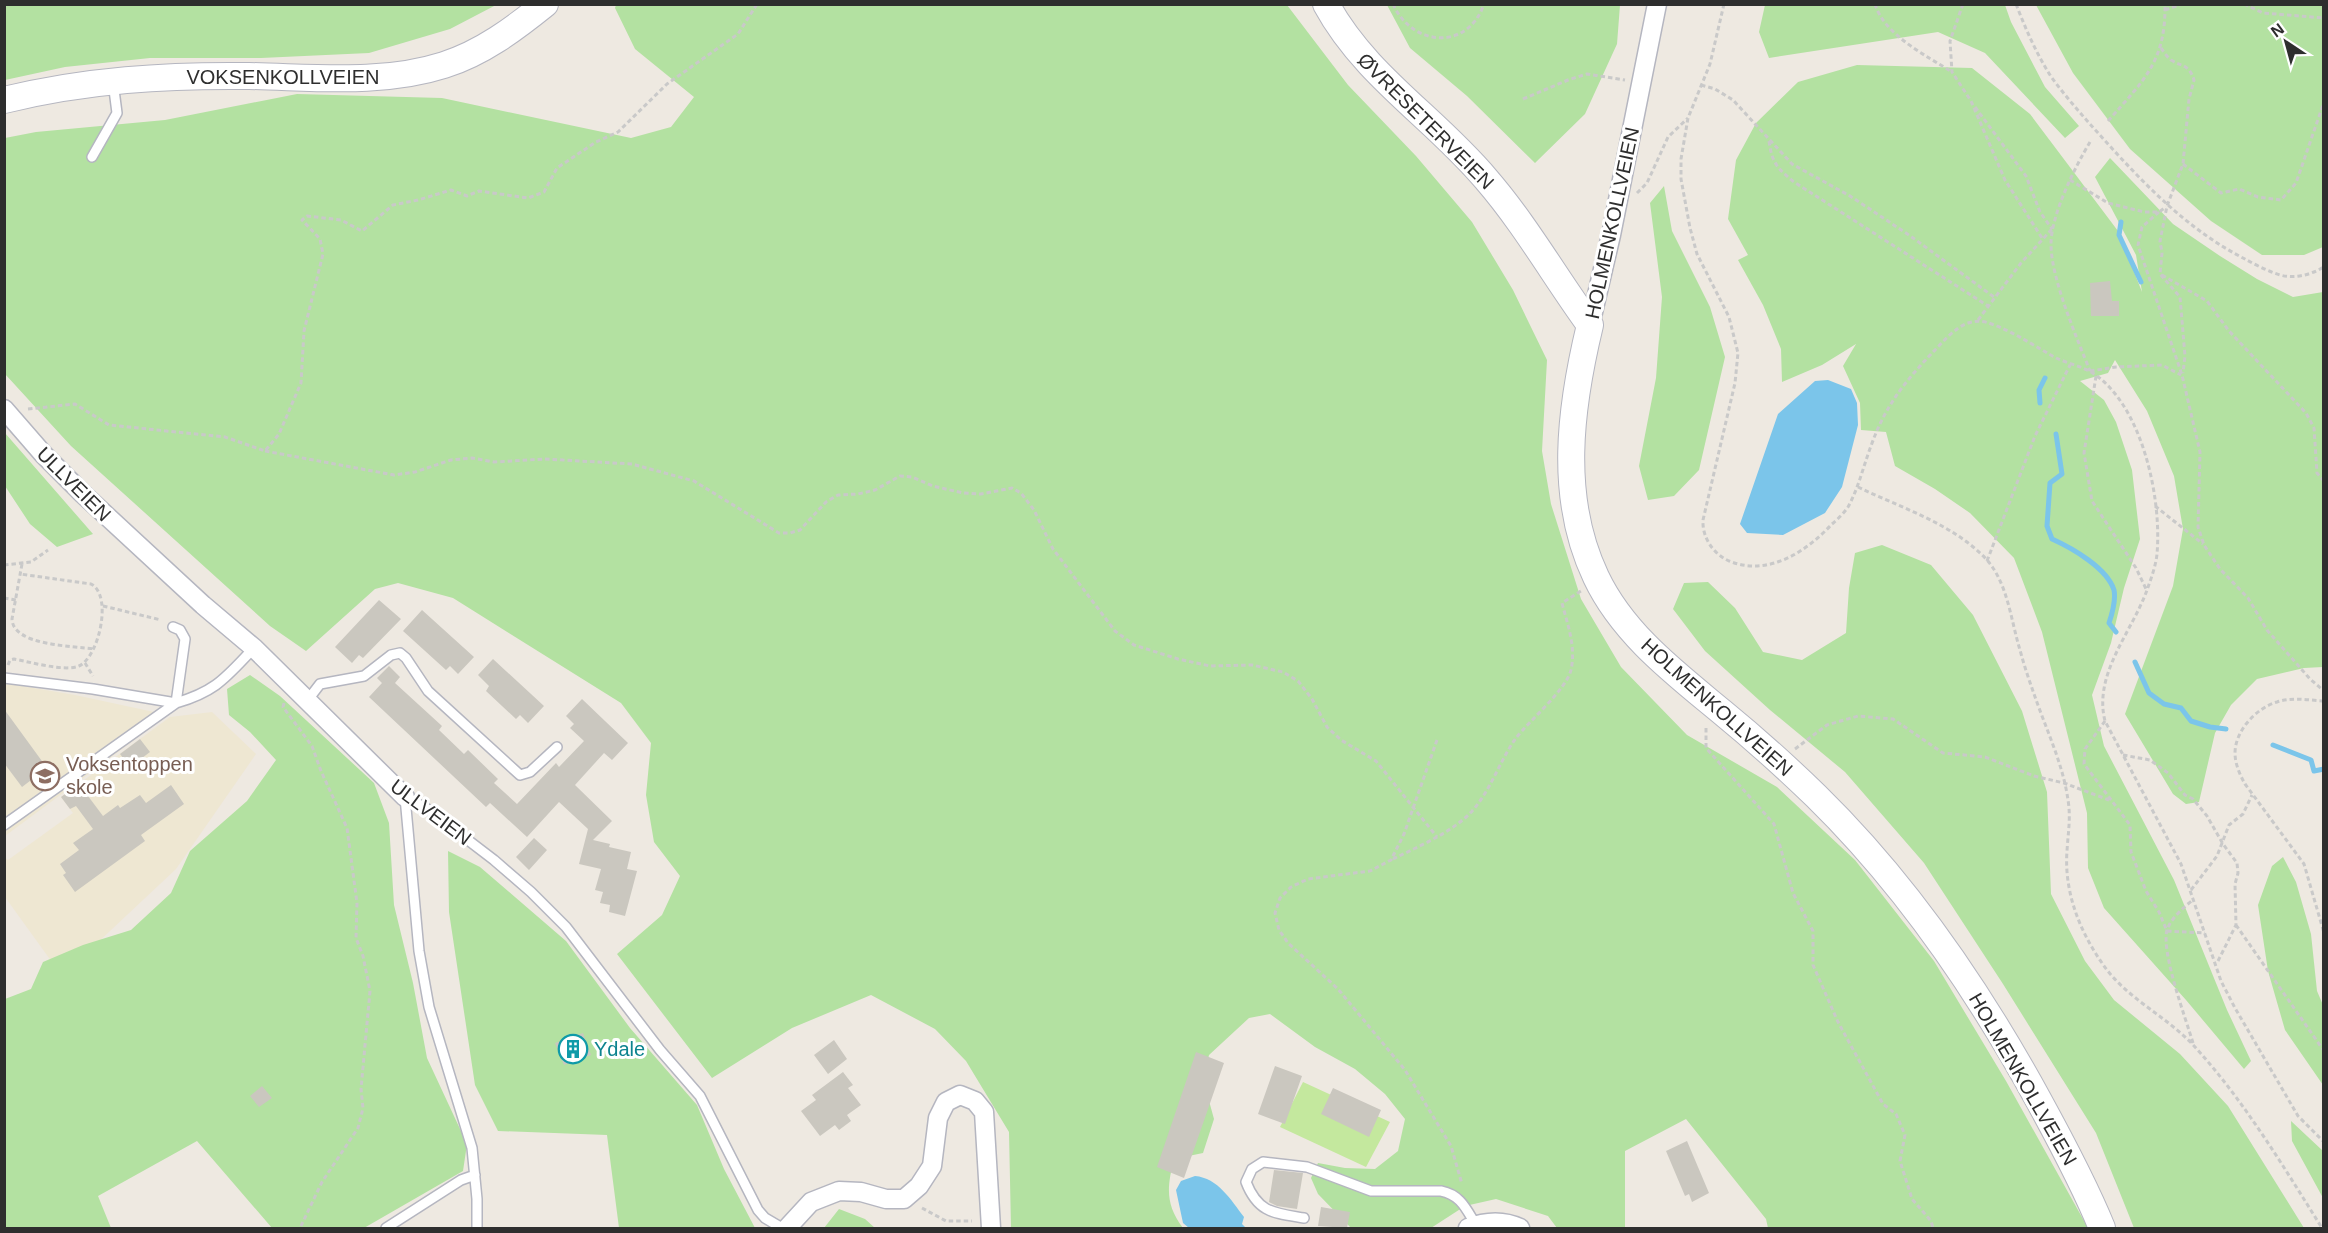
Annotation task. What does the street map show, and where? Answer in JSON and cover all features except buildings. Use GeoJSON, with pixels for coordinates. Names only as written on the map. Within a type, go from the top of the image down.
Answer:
{"type":"FeatureCollection","features":[{"type":"Feature","properties":{"kind":"main road","name":"VOKSENKOLLVEIEN"},"geometry":{"type":"LineString","coordinates":[[4,100],[56,88],[113,80],[211,76],[372,78],[410,74],[444,65],[475,52],[511,30],[545,4]]}},
{"type":"Feature","properties":{"kind":"main road","name":"ØVRESETERVEIEN"},"geometry":{"type":"LineString","coordinates":[[1326,4],[1344,35],[1370,67],[1486,179],[1590,325]]}},
{"type":"Feature","properties":{"kind":"main road","name":"HOLMENKOLLVEIEN"},"geometry":{"type":"LineString","coordinates":[[1590,325],[1575,389],[1571,455],[1572,483],[1580,534],[1597,579],[1613,606],[1639,638],[1677,675],[1779,760],[1841,822],[1892,881],[1939,942],[1994,1023],[2063,1144],[2102,1228]]}},
{"type":"Feature","properties":{"kind":"street","name":"HOLMENKOLLVEIEN"},"geometry":{"type":"LineString","coordinates":[[1590,325],[1657,4]]}},
{"type":"Feature","properties":{"kind":"street","name":"ULLVEIEN"},"geometry":{"type":"LineString","coordinates":[[5,410],[52,462],[123,532],[254,648],[405,797]]}},
{"type":"Feature","properties":{"kind":"street"},"geometry":{"type":"LineString","coordinates":[[787,1228],[811,1202],[838,1191],[861,1191],[886,1199],[904,1199],[919,1186],[932,1166],[938,1118],[946,1102],[960,1095],[975,1101],[984,1112],[985,1227]]}},
{"type":"Feature","properties":{"kind":"street"},"geometry":{"type":"LineString","coordinates":[[1472,1227],[1502,1222],[1520,1228]]}},
{"type":"Feature","properties":{"kind":"lane"},"geometry":{"type":"LineString","coordinates":[[92,157],[104,140],[117,113],[117,97],[113,80]]}},
{"type":"Feature","properties":{"kind":"lane"},"geometry":{"type":"LineString","coordinates":[[172,627],[180,630],[185,639],[176,703]]}},
{"type":"Feature","properties":{"kind":"lane"},"geometry":{"type":"LineString","coordinates":[[4,825],[176,703],[199,696],[220,683],[254,648]]}},
{"type":"Feature","properties":{"kind":"lane"},"geometry":{"type":"LineString","coordinates":[[307,701],[320,684],[364,676],[392,655],[400,653],[406,658],[428,691],[520,775],[530,772],[557,747]]}},
{"type":"Feature","properties":{"kind":"lane"},"geometry":{"type":"LineString","coordinates":[[5,678],[93,689],[176,703]]}},
{"type":"Feature","properties":{"kind":"lane"},"geometry":{"type":"LineString","coordinates":[[405,797],[421,962],[429,1007],[472,1148],[477,1228]]}},
{"type":"Feature","properties":{"kind":"lane","name":"ULLVEIEN"},"geometry":{"type":"LineString","coordinates":[[405,797],[426,808],[494,860],[566,927],[660,1050],[700,1096],[754,1204],[765,1218],[782,1228]]}},
{"type":"Feature","properties":{"kind":"lane"},"geometry":{"type":"LineString","coordinates":[[1304,1218],[1270,1213],[1252,1198],[1246,1182],[1252,1169],[1263,1162],[1307,1167],[1371,1191],[1442,1191],[1457,1197],[1472,1227]]}},
{"type":"Feature","properties":{"kind":"lane"},"geometry":{"type":"LineString","coordinates":[[386,1228],[460,1180],[474,1175]]}},
{"type":"Feature","properties":{"kind":"path"},"geometry":{"type":"LineString","coordinates":[[265,451],[279,434],[301,383],[304,331],[323,254],[320,239],[302,219],[307,216],[341,220],[362,231],[393,205],[451,190],[467,195],[479,191],[528,198],[544,192],[556,168],[596,142],[618,132],[667,84],[738,34],[757,4]]}},
{"type":"Feature","properties":{"kind":"path"},"geometry":{"type":"LineString","coordinates":[[1393,4],[1401,18],[1415,31],[1424,36],[1442,37],[1458,35],[1472,28],[1484,4]]}},
{"type":"Feature","properties":{"kind":"path"},"geometry":{"type":"LineString","coordinates":[[1724,4],[1710,64],[1688,118],[1681,159],[1681,179],[1697,254],[1729,317],[1738,353],[1735,383],[1703,520],[1705,537],[1715,551],[1724,557],[1750,566],[1782,560],[1810,546],[1846,510],[1858,487],[1877,430],[1901,386],[1944,340],[1964,324],[1978,320],[1995,325],[2070,365],[2090,371],[2113,390],[2133,424],[2144,452],[2155,506],[2157,555],[2146,591],[2107,679],[2102,703],[2105,721],[2181,864],[2221,981],[2235,1008],[2282,1093],[2298,1116],[2324,1142]]}},
{"type":"Feature","properties":{"kind":"path"},"geometry":{"type":"LineString","coordinates":[[1875,4],[1878,13],[1906,43],[1952,72],[2026,176],[2040,212],[2052,229]]}},
{"type":"Feature","properties":{"kind":"path"},"geometry":{"type":"LineString","coordinates":[[1952,72],[1950,41],[1963,4]]}},
{"type":"Feature","properties":{"kind":"path"},"geometry":{"type":"LineString","coordinates":[[2016,4],[2028,35],[2051,76],[2073,105],[2167,206],[2203,235],[2271,272],[2295,276],[2313,273],[2324,267]]}},
{"type":"Feature","properties":{"kind":"path"},"geometry":{"type":"LineString","coordinates":[[2108,121],[2148,75],[2161,48],[2165,4]]}},
{"type":"Feature","properties":{"kind":"path"},"geometry":{"type":"LineString","coordinates":[[2165,10],[2182,4]]}},
{"type":"Feature","properties":{"kind":"path"},"geometry":{"type":"LineString","coordinates":[[2244,4],[2263,12],[2324,18]]}},
{"type":"Feature","properties":{"kind":"path"},"geometry":{"type":"LineString","coordinates":[[2161,48],[2172,61],[2188,68],[2194,80],[2188,99],[2183,164],[2167,206],[2160,241],[2162,253],[2160,274],[2180,297],[2185,356],[2182,375]]}},
{"type":"Feature","properties":{"kind":"path"},"geometry":{"type":"LineString","coordinates":[[1523,99],[1587,74],[1642,82]]}},
{"type":"Feature","properties":{"kind":"path"},"geometry":{"type":"LineString","coordinates":[[1701,85],[1715,89],[1734,100],[1792,164],[1850,196],[1909,235],[1994,297]]}},
{"type":"Feature","properties":{"kind":"path"},"geometry":{"type":"LineString","coordinates":[[1971,101],[2005,180],[2042,238]]}},
{"type":"Feature","properties":{"kind":"path"},"geometry":{"type":"LineString","coordinates":[[2183,164],[2221,193],[2239,189],[2258,197],[2281,201],[2296,183],[2324,102]]}},
{"type":"Feature","properties":{"kind":"path"},"geometry":{"type":"LineString","coordinates":[[1618,199],[1641,192],[1668,137],[1688,118]]}},
{"type":"Feature","properties":{"kind":"path"},"geometry":{"type":"LineString","coordinates":[[1769,139],[1771,156],[1777,168],[1794,182],[1988,306]]}},
{"type":"Feature","properties":{"kind":"path"},"geometry":{"type":"LineString","coordinates":[[2090,142],[2070,180],[2052,229],[2051,246],[2059,285],[2090,371]]}},
{"type":"Feature","properties":{"kind":"path"},"geometry":{"type":"LineString","coordinates":[[2070,180],[2108,203],[2144,212],[2159,212]]}},
{"type":"Feature","properties":{"kind":"path"},"geometry":{"type":"LineString","coordinates":[[2167,206],[2142,227],[2138,245],[2182,375],[2200,452],[2198,527],[2204,545],[2220,569],[2248,598],[2267,630],[2310,679],[2324,691]]}},
{"type":"Feature","properties":{"kind":"path"},"geometry":{"type":"LineString","coordinates":[[1978,320],[1994,297],[2052,229]]}},
{"type":"Feature","properties":{"kind":"path"},"geometry":{"type":"LineString","coordinates":[[2160,274],[2207,301],[2229,331],[2306,413],[2314,428],[2317,473],[2324,481]]}},
{"type":"Feature","properties":{"kind":"path"},"geometry":{"type":"LineString","coordinates":[[1987,561],[2035,436],[2070,365]]}},
{"type":"Feature","properties":{"kind":"path"},"geometry":{"type":"LineString","coordinates":[[2090,371],[2116,367],[2162,365],[2182,375]]}},
{"type":"Feature","properties":{"kind":"path"},"geometry":{"type":"LineString","coordinates":[[2096,376],[2084,453],[2092,501],[2136,568],[2146,591]]}},
{"type":"Feature","properties":{"kind":"path"},"geometry":{"type":"LineString","coordinates":[[5,410],[75,405],[109,425],[225,437],[265,451],[394,475],[415,472],[451,460],[472,458],[494,462],[545,459],[632,464],[694,481],[779,533],[800,530],[826,502],[838,495],[875,490],[900,476],[912,477],[933,486],[963,493],[981,494],[1012,488],[1022,493],[1034,510],[1053,549],[1115,631],[1134,645],[1178,659],[1210,666],[1252,665],[1283,672],[1298,681],[1312,699],[1327,727],[1341,740],[1376,761],[1437,837]]}},
{"type":"Feature","properties":{"kind":"path"},"geometry":{"type":"LineString","coordinates":[[1858,487],[1944,527],[1987,561],[2004,592],[2020,651],[2064,783],[2070,820],[2067,850],[2068,890],[2079,919],[2102,964],[2119,983],[2194,1045],[2238,1097],[2322,1228]]}},
{"type":"Feature","properties":{"kind":"path"},"geometry":{"type":"LineString","coordinates":[[2155,506],[2204,545]]}},
{"type":"Feature","properties":{"kind":"path"},"geometry":{"type":"LineString","coordinates":[[4,565],[31,562],[48,550]]}},
{"type":"Feature","properties":{"kind":"path"},"geometry":{"type":"LineString","coordinates":[[22,564],[12,623],[18,633],[23,637],[95,649]]}},
{"type":"Feature","properties":{"kind":"path"},"geometry":{"type":"LineString","coordinates":[[5,678],[8,662],[14,659],[68,668],[85,663],[95,649],[103,606],[102,595],[96,586],[91,584],[20,574]]}},
{"type":"Feature","properties":{"kind":"path"},"geometry":{"type":"LineString","coordinates":[[1457,1197],[1462,1184],[1451,1146],[1405,1070],[1338,989],[1287,943],[1279,930],[1275,913],[1280,898],[1291,887],[1308,879],[1370,871],[1437,837],[1465,818],[1481,799],[1517,737],[1550,701],[1570,673],[1573,644],[1562,603],[1597,579]]}},
{"type":"Feature","properties":{"kind":"path"},"geometry":{"type":"LineString","coordinates":[[4,598],[16,600]]}},
{"type":"Feature","properties":{"kind":"path"},"geometry":{"type":"LineString","coordinates":[[103,606],[161,620]]}},
{"type":"Feature","properties":{"kind":"path"},"geometry":{"type":"LineString","coordinates":[[85,663],[92,675]]}},
{"type":"Feature","properties":{"kind":"path"},"geometry":{"type":"LineString","coordinates":[[290,684],[283,707],[312,746],[347,828],[357,903],[356,938],[363,956],[370,991],[361,1089],[363,1108],[358,1128],[322,1182],[300,1228]]}},
{"type":"Feature","properties":{"kind":"path"},"geometry":{"type":"LineString","coordinates":[[2324,701],[2300,699],[2277,702],[2259,711],[2238,737],[2235,756],[2239,772],[2252,795],[2304,864],[2324,933]]}},
{"type":"Feature","properties":{"kind":"path"},"geometry":{"type":"LineString","coordinates":[[1721,711],[1706,727],[1706,748],[1774,824],[1793,893],[1813,931],[1813,965],[1838,1022],[1883,1104],[1896,1114],[1905,1135],[1900,1161],[1912,1199],[1931,1221],[1933,1228]]}},
{"type":"Feature","properties":{"kind":"path"},"geometry":{"type":"LineString","coordinates":[[1791,752],[1827,725],[1858,716],[1893,719],[1943,753],[1985,757],[2034,776],[2064,783],[2109,800]]}},
{"type":"Feature","properties":{"kind":"path"},"geometry":{"type":"LineString","coordinates":[[2105,721],[2085,749],[2084,764],[2130,825],[2131,852],[2146,891],[2167,931],[2167,951],[2194,1045]]}},
{"type":"Feature","properties":{"kind":"path"},"geometry":{"type":"LineString","coordinates":[[1392,860],[1404,834],[1437,740]]}},
{"type":"Feature","properties":{"kind":"path"},"geometry":{"type":"LineString","coordinates":[[2123,755],[2150,760],[2168,773],[2185,795],[2193,799],[2207,816],[2237,863],[2235,925],[2216,964]]}},
{"type":"Feature","properties":{"kind":"path"},"geometry":{"type":"LineString","coordinates":[[2191,890],[2217,855],[2229,825],[2243,814],[2252,795]]}},
{"type":"Feature","properties":{"kind":"path"},"geometry":{"type":"LineString","coordinates":[[2167,931],[2174,917],[2194,898]]}},
{"type":"Feature","properties":{"kind":"path"},"geometry":{"type":"LineString","coordinates":[[2235,925],[2324,1051]]}},
{"type":"Feature","properties":{"kind":"path"},"geometry":{"type":"LineString","coordinates":[[2167,931],[2205,933]]}},
{"type":"Feature","properties":{"kind":"path"},"geometry":{"type":"LineString","coordinates":[[904,1199],[946,1221],[972,1221],[985,1227]]}},
{"type":"Feature","properties":{"kind":"shaded area","name":"Voksentoppen skole"},"geometry":{"type":"Polygon","coordinates":[[[4,683],[75,695],[168,715],[5,836],[4,683]]]}},
{"type":"Feature","properties":{"kind":"shaded area"},"geometry":{"type":"Polygon","coordinates":[[[212,712],[256,754],[176,869],[62,976],[5,897],[4,857],[8,860],[73,813],[61,797],[170,717],[212,712]]]}},
{"type":"Feature","properties":{"kind":"green space"},"geometry":{"type":"Polygon","coordinates":[[[4,5],[496,5],[450,29],[369,53],[261,58],[150,58],[65,67],[5,80],[4,5]]]}},
{"type":"Feature","properties":{"kind":"green space"},"geometry":{"type":"Polygon","coordinates":[[[616,5],[1287,5],[1348,85],[1416,156],[1472,222],[1513,290],[1547,360],[1542,451],[1551,504],[1581,599],[1621,667],[1687,735],[1777,787],[1855,860],[1934,961],[2006,1081],[2088,1228],[1768,1228],[1766,1219],[1686,1119],[1625,1151],[1625,1228],[1557,1228],[1548,1216],[1496,1199],[1465,1206],[1431,1228],[1351,1228],[1318,1194],[1311,1178],[1318,1163],[1345,1168],[1375,1169],[1398,1151],[1405,1119],[1385,1094],[1355,1069],[1315,1047],[1270,1014],[1249,1018],[1209,1055],[1203,1079],[1214,1119],[1203,1153],[1174,1159],[1170,1178],[1170,1203],[1183,1228],[1011,1228],[1009,1132],[966,1061],[935,1029],[871,995],[792,1028],[712,1078],[617,954],[662,915],[680,876],[654,842],[646,795],[651,743],[621,703],[453,598],[398,583],[375,589],[306,651],[270,626],[71,446],[5,374],[5,138],[36,132],[165,120],[297,94],[442,98],[631,138],[671,127],[694,97],[635,49],[615,8],[616,5]]]}},
{"type":"Feature","properties":{"kind":"green space"},"geometry":{"type":"Polygon","coordinates":[[[1387,5],[1620,5],[1617,44],[1585,114],[1535,163],[1467,96],[1410,48],[1387,5]]]}},
{"type":"Feature","properties":{"kind":"green space"},"geometry":{"type":"Polygon","coordinates":[[[1765,5],[2005,5],[2011,22],[2045,87],[2079,126],[2065,138],[1985,53],[1938,32],[1769,58],[1759,32],[1765,5]]]}},
{"type":"Feature","properties":{"kind":"green space"},"geometry":{"type":"Polygon","coordinates":[[[2036,5],[2323,5],[2323,247],[2304,255],[2262,255],[2211,221],[2130,149],[2073,73],[2036,5]]]}},
{"type":"Feature","properties":{"kind":"green space"},"geometry":{"type":"Polygon","coordinates":[[[1857,65],[1972,68],[2030,114],[2118,231],[2142,292],[2136,255],[2095,177],[2110,158],[2173,224],[2220,256],[2257,279],[2293,297],[2323,292],[2323,667],[2304,668],[2257,679],[2231,705],[2215,733],[2199,802],[2186,804],[2173,794],[2125,714],[2173,586],[2183,529],[2174,476],[2147,411],[2115,360],[2108,373],[2080,381],[2104,400],[2116,422],[2132,470],[2140,539],[2124,588],[2111,643],[2092,695],[2104,746],[2174,880],[2227,1010],[2251,1061],[2244,1069],[2104,908],[2088,868],[2087,813],[2042,632],[2014,558],[1970,513],[1895,466],[1886,432],[1861,430],[1860,403],[1843,366],[1856,344],[1822,365],[1782,382],[1781,349],[1763,305],[1738,260],[1748,255],[1728,219],[1736,160],[1756,123],[1798,82],[1857,65]]]}},
{"type":"Feature","properties":{"kind":"green space"},"geometry":{"type":"Polygon","coordinates":[[[1664,186],[1672,231],[1710,307],[1725,357],[1699,470],[1674,496],[1648,500],[1639,466],[1656,378],[1662,297],[1650,203],[1664,186]]]}},
{"type":"Feature","properties":{"kind":"green space"},"geometry":{"type":"Polygon","coordinates":[[[5,433],[93,534],[57,547],[30,524],[5,486],[5,433]]]}},
{"type":"Feature","properties":{"kind":"green space"},"geometry":{"type":"Polygon","coordinates":[[[1882,545],[1931,565],[1973,615],[2022,711],[2047,792],[2051,894],[2085,961],[2114,1000],[2180,1054],[2228,1106],[2304,1228],[2134,1228],[2096,1133],[1924,863],[1845,772],[1770,710],[1705,651],[1673,609],[1684,583],[1708,582],[1735,608],[1763,652],[1802,660],[1846,633],[1849,588],[1855,553],[1882,545]]]}},
{"type":"Feature","properties":{"kind":"green space"},"geometry":{"type":"Polygon","coordinates":[[[250,675],[280,696],[374,783],[389,823],[394,905],[413,983],[427,1058],[467,1144],[463,1171],[364,1228],[272,1228],[197,1141],[98,1196],[111,1228],[5,1228],[5,999],[31,989],[43,962],[83,945],[131,930],[171,893],[190,851],[247,801],[276,760],[250,732],[229,715],[227,689],[250,675]]]}},
{"type":"Feature","properties":{"kind":"green space"},"geometry":{"type":"Polygon","coordinates":[[[448,851],[480,867],[566,941],[630,1028],[697,1105],[724,1169],[755,1228],[619,1228],[607,1135],[498,1131],[475,1085],[449,912],[448,851]]]}},
{"type":"Feature","properties":{"kind":"green space"},"geometry":{"type":"Polygon","coordinates":[[[2283,857],[2296,882],[2311,934],[2317,991],[2323,1005],[2323,1085],[2285,1030],[2268,971],[2258,905],[2272,866],[2283,857]]]}},
{"type":"Feature","properties":{"kind":"green space"},"geometry":{"type":"Polygon","coordinates":[[[1303,1082],[1390,1122],[1366,1167],[1280,1127],[1303,1082]]]}},
{"type":"Feature","properties":{"kind":"green space"},"geometry":{"type":"Polygon","coordinates":[[[2291,1121],[2323,1151],[2323,1198],[2292,1141],[2291,1121]]]}},
{"type":"Feature","properties":{"kind":"green space"},"geometry":{"type":"Polygon","coordinates":[[[839,1209],[865,1219],[875,1228],[824,1228],[839,1209]]]}},
{"type":"Feature","properties":{"kind":"water"},"geometry":{"type":"Polygon","coordinates":[[[1828,380],[1851,389],[1857,403],[1858,425],[1842,487],[1825,513],[1783,535],[1747,533],[1740,524],[1778,414],[1815,381],[1828,380]]]}},
{"type":"Feature","properties":{"kind":"water"},"geometry":{"type":"Polygon","coordinates":[[[1195,1176],[1211,1181],[1229,1197],[1244,1217],[1242,1224],[1246,1228],[1189,1228],[1183,1223],[1176,1190],[1181,1181],[1195,1176]]]}},
{"type":"Feature","properties":{"kind":"waterway"},"geometry":{"type":"LineString","coordinates":[[2121,222],[2119,235],[2141,282]]}},
{"type":"Feature","properties":{"kind":"waterway"},"geometry":{"type":"LineString","coordinates":[[2040,403],[2039,390],[2045,378]]}},
{"type":"Feature","properties":{"kind":"waterway"},"geometry":{"type":"LineString","coordinates":[[2056,434],[2062,474],[2050,483],[2047,526],[2052,539],[2088,560],[2110,582],[2114,590],[2114,598],[2109,623],[2116,632]]}},
{"type":"Feature","properties":{"kind":"waterway"},"geometry":{"type":"LineString","coordinates":[[2135,662],[2149,693],[2164,704],[2181,708],[2191,721],[2226,729]]}},
{"type":"Feature","properties":{"kind":"waterway"},"geometry":{"type":"LineString","coordinates":[[2273,745],[2311,760],[2314,771],[2324,769]]}},
{"type":"Feature","properties":{"kind":"place","name":"Voksentoppen skole"},"geometry":{"type":"Point","coordinates":[45,776]}},
{"type":"Feature","properties":{"kind":"place","name":"Ydale"},"geometry":{"type":"Point","coordinates":[573,1049]}}]}
